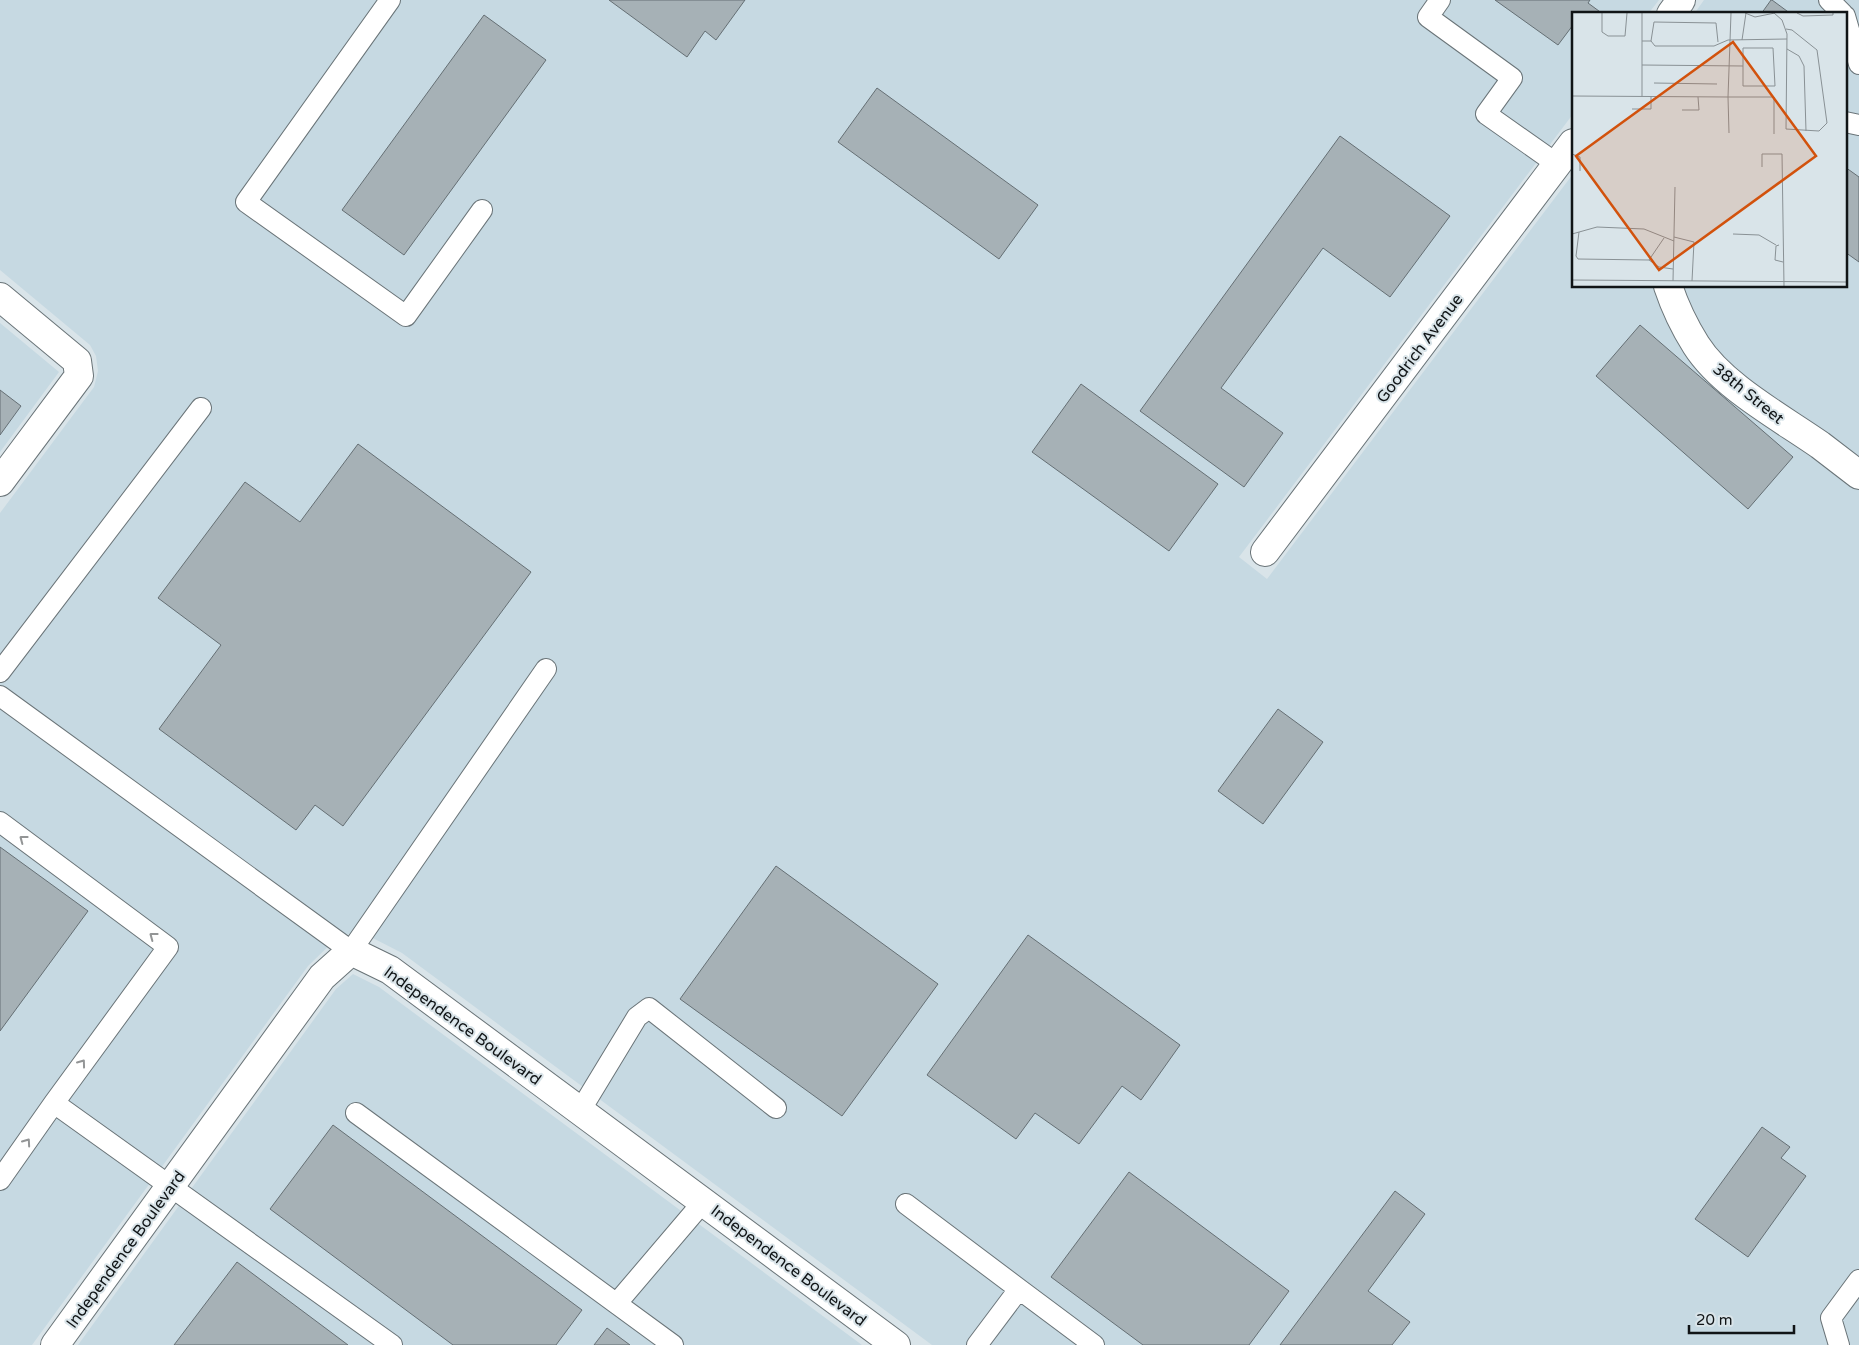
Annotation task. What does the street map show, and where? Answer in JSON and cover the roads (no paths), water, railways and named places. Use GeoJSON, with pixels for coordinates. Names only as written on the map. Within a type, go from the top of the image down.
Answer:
{"type":"FeatureCollection","features":[{"type":"Feature","properties":{"kind":"street"},"geometry":{"type":"LineString","coordinates":[[1672,12],[1681,0]]}},
{"type":"Feature","properties":{"kind":"street","name":"Goodrich Avenue"},"geometry":{"type":"LineString","coordinates":[[1265,552],[1565,154]]}},
{"type":"Feature","properties":{"kind":"street","name":"38th Street"},"geometry":{"type":"LineString","coordinates":[[1669,288],[1676,310],[1696,346],[1721,373],[1746,394],[1820,445],[1859,475]]}},
{"type":"Feature","properties":{"kind":"street"},"geometry":{"type":"LineString","coordinates":[[0,297],[77,361],[79,376],[0,482]]}},
{"type":"Feature","properties":{"kind":"street","name":"Independence Boulevard"},"geometry":{"type":"LineString","coordinates":[[55,1345],[322,977],[351,950],[390,970],[896,1345]]}},
{"type":"Feature","properties":{"kind":"lane"},"geometry":{"type":"LineString","coordinates":[[390,0],[246,202],[406,316],[482,210]]}},
{"type":"Feature","properties":{"kind":"lane"},"geometry":{"type":"LineString","coordinates":[[1440,0],[1428,17],[1512,78],[1486,114],[1565,154]]}},
{"type":"Feature","properties":{"kind":"lane"},"geometry":{"type":"LineString","coordinates":[[1828,0],[1841,12]]}},
{"type":"Feature","properties":{"kind":"lane"},"geometry":{"type":"LineString","coordinates":[[1846,22],[1859,64]]}},
{"type":"Feature","properties":{"kind":"lane"},"geometry":{"type":"LineString","coordinates":[[1846,122],[1859,125]]}},
{"type":"Feature","properties":{"kind":"lane"},"geometry":{"type":"LineString","coordinates":[[0,672],[201,408]]}},
{"type":"Feature","properties":{"kind":"lane"},"geometry":{"type":"LineString","coordinates":[[0,696],[351,950],[546,669]]}},
{"type":"Feature","properties":{"kind":"lane"},"geometry":{"type":"LineString","coordinates":[[0,822],[168,946],[0,1180]]}},
{"type":"Feature","properties":{"kind":"lane"},"geometry":{"type":"LineString","coordinates":[[580,1111],[637,1018],[648,1008],[776,1108]]}},
{"type":"Feature","properties":{"kind":"lane"},"geometry":{"type":"LineString","coordinates":[[54,1103],[392,1345]]}},
{"type":"Feature","properties":{"kind":"lane"},"geometry":{"type":"LineString","coordinates":[[356,1112],[673,1345]]}},
{"type":"Feature","properties":{"kind":"lane"},"geometry":{"type":"LineString","coordinates":[[616,1303],[703,1202]]}},
{"type":"Feature","properties":{"kind":"lane"},"geometry":{"type":"LineString","coordinates":[[906,1204],[1094,1345]]}},
{"type":"Feature","properties":{"kind":"lane"},"geometry":{"type":"LineString","coordinates":[[1839,1345],[1831,1318],[1859,1280]]}},
{"type":"Feature","properties":{"kind":"lane"},"geometry":{"type":"LineString","coordinates":[[976,1345],[1019,1289]]}}]}
